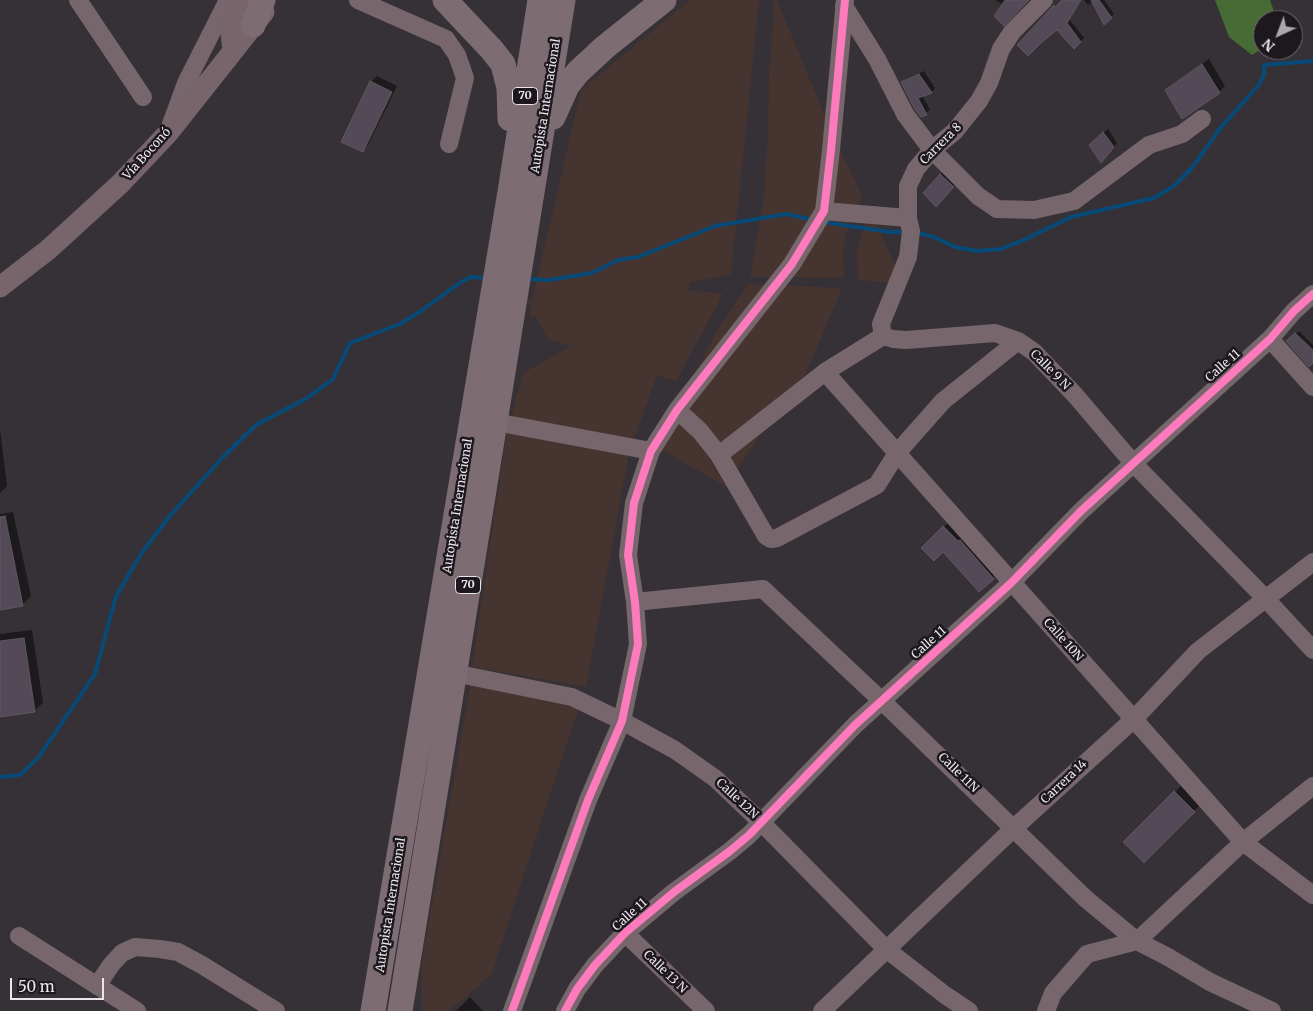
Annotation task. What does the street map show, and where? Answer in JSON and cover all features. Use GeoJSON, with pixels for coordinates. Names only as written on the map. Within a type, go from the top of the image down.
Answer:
{"type":"FeatureCollection","features":[{"type":"Feature","properties":{"kind":"highway"},"geometry":{"type":"LineString","coordinates":[[254,26],[263,0]]}},
{"type":"Feature","properties":{"kind":"highway"},"geometry":{"type":"LineString","coordinates":[[445,0],[492,50],[506,71],[510,96],[510,192]]}},
{"type":"Feature","properties":{"kind":"highway","name":"Autopista Internacional"},"geometry":{"type":"LineString","coordinates":[[373,1011],[510,192],[540,0]]}},
{"type":"Feature","properties":{"kind":"highway","name":"Autopista Internacional"},"geometry":{"type":"LineString","coordinates":[[400,1011],[563,0]]}},
{"type":"Feature","properties":{"kind":"highway"},"geometry":{"type":"LineString","coordinates":[[537,160],[559,100],[573,77],[599,52],[664,0]]}},
{"type":"Feature","properties":{"kind":"main road"},"geometry":{"type":"LineString","coordinates":[[233,51],[231,32],[234,19],[244,0]]}},
{"type":"Feature","properties":{"kind":"main road","name":"Vía Boconó"},"geometry":{"type":"LineString","coordinates":[[0,288],[49,249],[120,184],[169,132],[273,0]]}},
{"type":"Feature","properties":{"kind":"street"},"geometry":{"type":"LineString","coordinates":[[78,0],[142,97]]}},
{"type":"Feature","properties":{"kind":"street"},"geometry":{"type":"LineString","coordinates":[[169,132],[186,83],[228,0]]}},
{"type":"Feature","properties":{"kind":"street"},"geometry":{"type":"LineString","coordinates":[[358,0],[446,39],[457,55],[465,78],[449,144]]}},
{"type":"Feature","properties":{"kind":"street","name":"Carrera 8"},"geometry":{"type":"LineString","coordinates":[[883,336],[881,324],[908,257],[911,231],[908,218],[908,186],[916,169],[932,150],[955,131],[979,102],[989,83],[1001,49],[1012,32],[1044,0]]}},
{"type":"Feature","properties":{"kind":"street"},"geometry":{"type":"LineString","coordinates":[[844,3],[877,59],[905,114],[932,150],[978,196],[997,209],[1034,210],[1074,201],[1149,145],[1182,134],[1202,119]]}},
{"type":"Feature","properties":{"kind":"street"},"geometry":{"type":"LineString","coordinates":[[512,1011],[588,800],[622,721],[638,644],[635,602],[628,555],[634,503],[651,451],[677,410],[792,264],[824,212],[832,150],[844,3]]}},
{"type":"Feature","properties":{"kind":"street"},"geometry":{"type":"LineString","coordinates":[[824,212],[908,218]]}},
{"type":"Feature","properties":{"kind":"street","name":"Calle 11"},"geometry":{"type":"LineString","coordinates":[[565,1011],[577,989],[595,965],[625,933],[674,892],[730,851],[762,823],[837,744],[1011,583],[1081,511],[1270,339],[1294,311],[1313,294]]}},
{"type":"Feature","properties":{"kind":"street","name":"Calle 9 N"},"geometry":{"type":"LineString","coordinates":[[883,336],[906,340],[994,333],[1018,341],[1034,352],[1075,395],[1133,463],[1266,598],[1313,650]]}},
{"type":"Feature","properties":{"kind":"street"},"geometry":{"type":"LineString","coordinates":[[719,455],[825,372],[883,336]]}},
{"type":"Feature","properties":{"kind":"street"},"geometry":{"type":"LineString","coordinates":[[1270,339],[1313,387]]}},
{"type":"Feature","properties":{"kind":"street"},"geometry":{"type":"LineString","coordinates":[[677,410],[700,431],[719,455],[766,536],[771,539],[777,538],[877,485],[897,453],[944,401],[1018,341]]}},
{"type":"Feature","properties":{"kind":"street","name":"Calle 10N"},"geometry":{"type":"LineString","coordinates":[[825,372],[1243,842],[1313,896]]}},
{"type":"Feature","properties":{"kind":"street"},"geometry":{"type":"LineString","coordinates":[[495,422],[651,451]]}},
{"type":"Feature","properties":{"kind":"street","name":"Carrera 14"},"geometry":{"type":"LineString","coordinates":[[822,1011],[1014,828],[1134,719],[1198,651],[1313,562]]}},
{"type":"Feature","properties":{"kind":"street","name":"Calle 11N"},"geometry":{"type":"LineString","coordinates":[[635,602],[763,589],[882,701],[1086,899],[1137,942],[1168,957],[1210,982],[1272,1011]]}},
{"type":"Feature","properties":{"kind":"street","name":"Calle 12N"},"geometry":{"type":"LineString","coordinates":[[454,673],[572,697],[622,721],[675,750],[716,779],[886,949],[945,996],[969,1011]]}},
{"type":"Feature","properties":{"kind":"street"},"geometry":{"type":"LineString","coordinates":[[1046,1011],[1053,993],[1087,954],[1137,942],[1243,842],[1313,786]]}},
{"type":"Feature","properties":{"kind":"street","name":"Calle 13 N"},"geometry":{"type":"LineString","coordinates":[[625,933],[706,1011]]}},
{"type":"Feature","properties":{"kind":"street"},"geometry":{"type":"LineString","coordinates":[[19,936],[137,1011]]}},
{"type":"Feature","properties":{"kind":"street"},"geometry":{"type":"LineString","coordinates":[[97,986],[111,965],[122,954],[135,947],[178,952],[276,1011]]}},
{"type":"Feature","properties":{"kind":"shaded area"},"geometry":{"type":"Polygon","coordinates":[[[690,0],[759,0],[731,274],[690,282],[688,290],[723,294],[676,381],[657,375],[627,459],[586,687],[472,667],[506,437],[523,373],[571,346],[548,339],[535,316],[529,317],[531,308],[527,301],[532,300],[581,90],[690,0]]]}},
{"type":"Feature","properties":{"kind":"shaded area"},"geometry":{"type":"Polygon","coordinates":[[[773,0],[777,0],[829,126],[863,198],[850,220],[844,241],[844,278],[750,277],[764,197],[769,71],[774,16],[773,0]]]}},
{"type":"Feature","properties":{"kind":"shaded area"},"geometry":{"type":"Polygon","coordinates":[[[870,211],[904,284],[858,280],[857,248],[870,211]]]}},
{"type":"Feature","properties":{"kind":"shaded area"},"geometry":{"type":"Polygon","coordinates":[[[748,284],[842,288],[804,378],[775,413],[726,487],[657,447],[717,331],[748,284]]]}},
{"type":"Feature","properties":{"kind":"shaded area"},"geometry":{"type":"Polygon","coordinates":[[[471,681],[581,701],[491,975],[449,1011],[422,1011],[421,966],[471,681]]]}},
{"type":"Feature","properties":{"kind":"green space"},"geometry":{"type":"Polygon","coordinates":[[[1215,0],[1270,0],[1274,10],[1253,10],[1253,54],[1229,37],[1215,0]]]}},
{"type":"Feature","properties":{"kind":"building"},"geometry":{"type":"Polygon","coordinates":[[[1005,0],[1029,0],[1004,26],[994,16],[1005,0]]]}},
{"type":"Feature","properties":{"kind":"building"},"geometry":{"type":"Polygon","coordinates":[[[1062,0],[1081,0],[1067,23],[1081,42],[1074,49],[1057,30],[1028,56],[1017,45],[1054,5],[1055,7],[1062,0]]]}},
{"type":"Feature","properties":{"kind":"building"},"geometry":{"type":"Polygon","coordinates":[[[1091,0],[1099,0],[1112,18],[1104,25],[1091,0]]]}},
{"type":"Feature","properties":{"kind":"building"},"geometry":{"type":"Polygon","coordinates":[[[1202,64],[1220,93],[1182,119],[1165,90],[1202,64]]]}},
{"type":"Feature","properties":{"kind":"building"},"geometry":{"type":"Polygon","coordinates":[[[919,74],[932,93],[918,98],[927,115],[921,117],[914,108],[901,82],[919,74]]]}},
{"type":"Feature","properties":{"kind":"building"},"geometry":{"type":"Polygon","coordinates":[[[370,81],[392,92],[363,152],[341,142],[370,81]]]}},
{"type":"Feature","properties":{"kind":"building"},"geometry":{"type":"Polygon","coordinates":[[[1103,132],[1114,147],[1101,163],[1089,145],[1103,132]]]}},
{"type":"Feature","properties":{"kind":"building"},"geometry":{"type":"Polygon","coordinates":[[[940,174],[954,187],[936,207],[923,193],[940,174]]]}},
{"type":"Feature","properties":{"kind":"building"},"geometry":{"type":"Polygon","coordinates":[[[1295,333],[1313,350],[1313,363],[1309,367],[1286,341],[1295,333]]]}},
{"type":"Feature","properties":{"kind":"building"},"geometry":{"type":"Polygon","coordinates":[[[5,516],[23,606],[0,610],[0,517],[5,516]]]}},
{"type":"Feature","properties":{"kind":"building"},"geometry":{"type":"Polygon","coordinates":[[[943,526],[958,541],[960,540],[994,579],[979,592],[943,552],[934,561],[921,548],[943,526]]]}},
{"type":"Feature","properties":{"kind":"building"},"geometry":{"type":"Polygon","coordinates":[[[24,638],[35,712],[0,717],[0,641],[24,638]]]}},
{"type":"Feature","properties":{"kind":"building"},"geometry":{"type":"Polygon","coordinates":[[[1174,791],[1195,812],[1144,863],[1123,842],[1174,791]]]}},
{"type":"Feature","properties":{"kind":"waterway"},"geometry":{"type":"LineString","coordinates":[[915,232],[934,237],[955,247],[977,251],[1001,249],[1071,217],[1154,198],[1174,186],[1192,168],[1221,127],[1258,86],[1264,75],[1264,65],[1313,61]]}},
{"type":"Feature","properties":{"kind":"waterway"},"geometry":{"type":"LineString","coordinates":[[527,279],[549,280],[592,273],[618,260],[638,257],[715,226],[786,214],[814,220]]}},
{"type":"Feature","properties":{"kind":"waterway"},"geometry":{"type":"LineString","coordinates":[[823,222],[890,232],[905,232]]}},
{"type":"Feature","properties":{"kind":"waterway"},"geometry":{"type":"LineString","coordinates":[[0,777],[20,775],[38,758],[95,674],[116,596],[141,554],[168,518],[222,458],[256,425],[307,398],[333,379],[350,343],[400,324],[471,277],[488,278]]}},
{"type":"Feature","properties":{"kind":"cycle path"},"geometry":{"type":"LineString","coordinates":[[512,1011],[588,800],[622,721],[638,644],[635,602],[628,555],[634,503],[651,451],[677,410],[792,264],[824,211],[845,0]]}},
{"type":"Feature","properties":{"kind":"cycle path"},"geometry":{"type":"LineString","coordinates":[[565,1011],[577,989],[595,965],[625,933],[674,892],[749,835],[855,725],[1011,583],[1081,511],[1270,339],[1294,311],[1313,294]]}}]}
